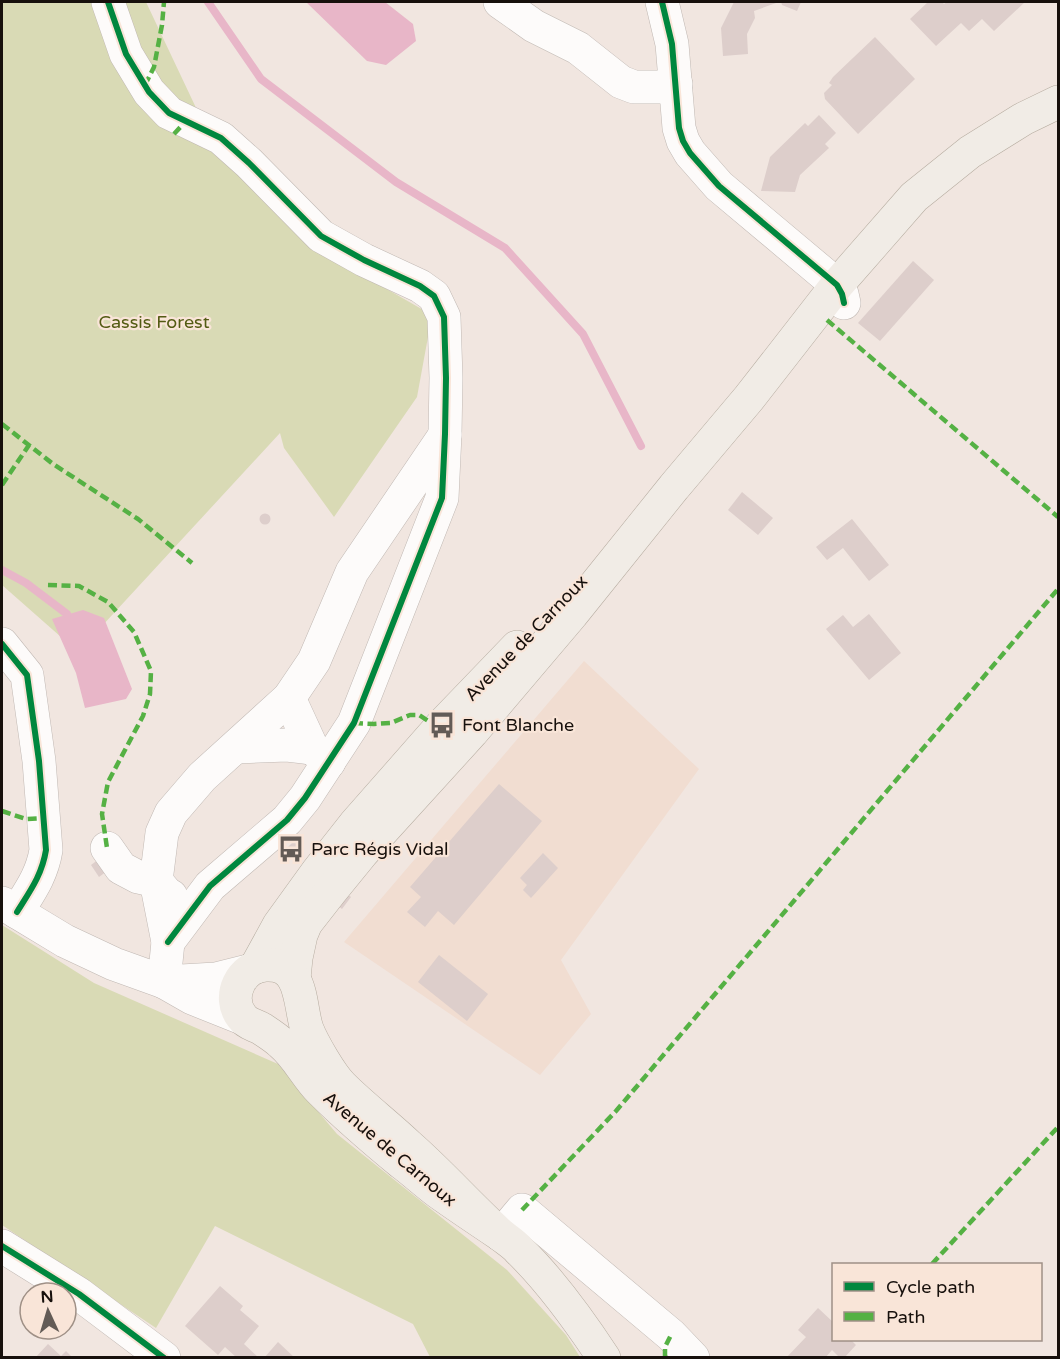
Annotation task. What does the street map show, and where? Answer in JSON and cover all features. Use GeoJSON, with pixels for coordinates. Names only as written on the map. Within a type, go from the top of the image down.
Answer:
{"type":"FeatureCollection","features":[{"type":"Feature","properties":{"kind":"main road","name":"Avenue de Carnoux"},"geometry":{"type":"LineString","coordinates":[[252,1023],[273,1029],[292,1018],[298,1009],[296,958],[301,935],[312,915],[362,853],[472,732],[572,614],[674,487],[840,294],[914,197],[969,152],[1023,119],[1059,102]]}},
{"type":"Feature","properties":{"kind":"main road","name":"Avenue de Carnoux"},"geometry":{"type":"LineString","coordinates":[[840,294],[947,195],[1013,143],[1059,120]]}},
{"type":"Feature","properties":{"kind":"main road","name":"Avenue de Carnoux"},"geometry":{"type":"LineString","coordinates":[[604,1358],[561,1297],[519,1249],[437,1192],[372,1138],[318,1089],[282,1043],[252,1023],[237,1008],[235,997],[236,987],[241,979],[252,969],[279,925],[355,824],[452,716],[674,487]]}},
{"type":"Feature","properties":{"kind":"main road"},"geometry":{"type":"LineString","coordinates":[[252,969],[267,965],[277,966],[286,971],[297,988]]}},
{"type":"Feature","properties":{"kind":"main road","name":"Avenue de Carnoux"},"geometry":{"type":"LineString","coordinates":[[297,988],[307,1028],[315,1047],[340,1084],[410,1146],[501,1235]]}},
{"type":"Feature","properties":{"kind":"street"},"geometry":{"type":"LineString","coordinates":[[108,2],[126,54],[149,92],[169,113],[221,138],[321,236],[364,260],[420,286],[434,296],[444,317],[445,434],[433,471],[352,572],[314,661],[289,698],[202,777],[171,813],[162,833],[156,881],[168,942],[164,982]]}},
{"type":"Feature","properties":{"kind":"street"},"geometry":{"type":"LineString","coordinates":[[500,2],[534,26],[578,48],[621,82],[634,87],[676,84]]}},
{"type":"Feature","properties":{"kind":"street"},"geometry":{"type":"LineString","coordinates":[[662,2],[672,45],[679,128],[690,153],[719,186],[840,294]]}},
{"type":"Feature","properties":{"kind":"street"},"geometry":{"type":"LineString","coordinates":[[168,942],[210,886],[287,820],[305,798],[320,755],[354,723],[442,498],[433,471]]}},
{"type":"Feature","properties":{"kind":"street"},"geometry":{"type":"LineString","coordinates":[[2,644],[27,675],[39,761],[46,850],[38,879],[9,908],[65,941],[114,964],[164,982],[192,998],[252,1023]]}},
{"type":"Feature","properties":{"kind":"street"},"geometry":{"type":"LineString","coordinates":[[289,698],[320,755]]}},
{"type":"Feature","properties":{"kind":"street"},"geometry":{"type":"LineString","coordinates":[[236,747],[287,744],[320,755]]}},
{"type":"Feature","properties":{"kind":"street"},"geometry":{"type":"LineString","coordinates":[[107,849],[121,868],[138,877],[156,881],[167,894],[179,900],[190,901],[201,897]]}},
{"type":"Feature","properties":{"kind":"street"},"geometry":{"type":"LineString","coordinates":[[164,982],[216,979],[252,969]]}},
{"type":"Feature","properties":{"kind":"street"},"geometry":{"type":"LineString","coordinates":[[501,1235],[522,1210],[682,1346]]}},
{"type":"Feature","properties":{"kind":"street"},"geometry":{"type":"LineString","coordinates":[[2,1246],[79,1294],[164,1358]]}},
{"type":"Feature","properties":{"kind":"shaded area"},"geometry":{"type":"Polygon","coordinates":[[[306,2],[385,2],[413,24],[416,41],[386,65],[367,61],[306,2]]]}},
{"type":"Feature","properties":{"kind":"shaded area"},"geometry":{"type":"Polygon","coordinates":[[[83,610],[104,618],[132,689],[126,699],[85,708],[76,673],[52,619],[83,610]]]}},
{"type":"Feature","properties":{"kind":"shaded area"},"geometry":{"type":"Polygon","coordinates":[[[584,661],[699,769],[561,960],[591,1014],[540,1075],[344,942],[584,661]]]}},
{"type":"Feature","properties":{"kind":"green space","name":"Cassis Forest"},"geometry":{"type":"Polygon","coordinates":[[[2,2],[146,2],[215,148],[378,284],[432,315],[417,397],[334,517],[284,448],[280,433],[78,652],[2,585],[2,2]]]}},
{"type":"Feature","properties":{"kind":"green space"},"geometry":{"type":"Polygon","coordinates":[[[2,925],[94,983],[278,1064],[337,1134],[507,1270],[566,1335],[580,1357],[430,1357],[413,1324],[215,1226],[156,1328],[2,1225],[2,925]]]}},
{"type":"Feature","properties":{"kind":"building"},"geometry":{"type":"Polygon","coordinates":[[[734,2],[779,2],[754,11],[755,18],[747,34],[748,54],[723,56],[721,28],[734,2]]]}},
{"type":"Feature","properties":{"kind":"building"},"geometry":{"type":"Polygon","coordinates":[[[781,2],[801,2],[797,11],[782,5],[781,2]]]}},
{"type":"Feature","properties":{"kind":"building"},"geometry":{"type":"Polygon","coordinates":[[[928,2],[944,4],[947,2],[1025,2],[994,31],[982,19],[969,31],[961,23],[936,46],[910,19],[928,2]]]}},
{"type":"Feature","properties":{"kind":"building"},"geometry":{"type":"Polygon","coordinates":[[[875,37],[915,79],[858,134],[825,99],[824,93],[832,85],[829,83],[833,77],[875,37]]]}},
{"type":"Feature","properties":{"kind":"building"},"geometry":{"type":"Polygon","coordinates":[[[819,115],[836,133],[825,144],[829,148],[800,175],[795,192],[761,191],[770,157],[805,123],[808,126],[819,115]]]}},
{"type":"Feature","properties":{"kind":"building"},"geometry":{"type":"Polygon","coordinates":[[[913,261],[934,280],[880,341],[858,323],[913,261]]]}},
{"type":"Feature","properties":{"kind":"building"},"geometry":{"type":"Polygon","coordinates":[[[742,492],[773,518],[758,535],[728,510],[742,492]]]}},
{"type":"Feature","properties":{"kind":"building"},"geometry":{"type":"Polygon","coordinates":[[[265,513],[271,519],[265,525],[259,519],[265,513]]]}},
{"type":"Feature","properties":{"kind":"building"},"geometry":{"type":"Polygon","coordinates":[[[852,519],[889,565],[869,581],[843,548],[827,560],[816,547],[852,519]]]}},
{"type":"Feature","properties":{"kind":"building"},"geometry":{"type":"Polygon","coordinates":[[[869,614],[901,653],[869,680],[826,629],[843,615],[853,627],[869,614]]]}},
{"type":"Feature","properties":{"kind":"building"},"geometry":{"type":"Polygon","coordinates":[[[499,784],[542,821],[454,925],[438,911],[425,927],[407,912],[421,897],[410,887],[499,784]]]}},
{"type":"Feature","properties":{"kind":"building"},"geometry":{"type":"Polygon","coordinates":[[[294,841],[298,846],[288,856],[284,851],[294,841]]]}},
{"type":"Feature","properties":{"kind":"building"},"geometry":{"type":"Polygon","coordinates":[[[543,853],[558,868],[531,898],[523,890],[527,885],[520,878],[543,853]]]}},
{"type":"Feature","properties":{"kind":"building"},"geometry":{"type":"Polygon","coordinates":[[[99,859],[107,871],[99,877],[91,865],[99,859]]]}},
{"type":"Feature","properties":{"kind":"building"},"geometry":{"type":"Polygon","coordinates":[[[347,894],[351,897],[342,909],[337,905],[347,894]]]}},
{"type":"Feature","properties":{"kind":"building"},"geometry":{"type":"Polygon","coordinates":[[[439,955],[488,994],[467,1021],[418,982],[439,955]]]}},
{"type":"Feature","properties":{"kind":"building"},"geometry":{"type":"Polygon","coordinates":[[[220,1286],[243,1306],[240,1310],[259,1326],[244,1344],[259,1358],[237,1358],[225,1347],[218,1355],[185,1326],[220,1286]]]}},
{"type":"Feature","properties":{"kind":"building"},"geometry":{"type":"Polygon","coordinates":[[[818,1308],[832,1321],[832,1341],[852,1341],[856,1345],[844,1358],[840,1358],[832,1350],[825,1358],[786,1358],[806,1337],[798,1330],[818,1308]]]}},
{"type":"Feature","properties":{"kind":"building"},"geometry":{"type":"Polygon","coordinates":[[[278,1342],[295,1358],[264,1358],[278,1342]]]}},
{"type":"Feature","properties":{"kind":"building"},"geometry":{"type":"Polygon","coordinates":[[[48,1344],[61,1356],[66,1351],[73,1358],[35,1358],[48,1344]]]}},
{"type":"Feature","properties":{"kind":"waterway"},"geometry":{"type":"LineString","coordinates":[[208,2],[261,79],[396,182],[505,248],[583,334],[641,446]]}},
{"type":"Feature","properties":{"kind":"waterway"},"geometry":{"type":"LineString","coordinates":[[2,570],[26,583],[67,614]]}},
{"type":"Feature","properties":{"kind":"marked path"},"geometry":{"type":"LineString","coordinates":[[145,85],[154,67],[164,2]]}},
{"type":"Feature","properties":{"kind":"marked path"},"geometry":{"type":"LineString","coordinates":[[174,134],[186,121]]}},
{"type":"Feature","properties":{"kind":"marked path"},"geometry":{"type":"LineString","coordinates":[[827,320],[1058,517]]}},
{"type":"Feature","properties":{"kind":"marked path"},"geometry":{"type":"LineString","coordinates":[[2,424],[53,464],[138,519],[192,563]]}},
{"type":"Feature","properties":{"kind":"marked path"},"geometry":{"type":"LineString","coordinates":[[2,485],[29,445]]}},
{"type":"Feature","properties":{"kind":"marked path"},"geometry":{"type":"LineString","coordinates":[[48,585],[79,586],[108,602],[134,632],[151,671],[150,694],[143,716],[108,782],[102,814],[107,848]]}},
{"type":"Feature","properties":{"kind":"marked path"},"geometry":{"type":"LineString","coordinates":[[522,1210],[616,1111],[1058,589]]}},
{"type":"Feature","properties":{"kind":"marked path"},"geometry":{"type":"LineString","coordinates":[[354,723],[391,723],[410,715],[419,715],[430,722]]}},
{"type":"Feature","properties":{"kind":"marked path"},"geometry":{"type":"LineString","coordinates":[[2,811],[26,819],[44,818]]}},
{"type":"Feature","properties":{"kind":"marked path"},"geometry":{"type":"LineString","coordinates":[[933,1263],[1058,1127]]}},
{"type":"Feature","properties":{"kind":"marked path"},"geometry":{"type":"LineString","coordinates":[[665,1358],[665,1347],[671,1335]]}},
{"type":"Feature","properties":{"kind":"cycle path"},"geometry":{"type":"LineString","coordinates":[[108,2],[126,54],[149,92],[169,113],[221,138],[321,236],[364,260],[420,286],[434,296],[444,317],[446,378],[442,498],[354,723],[305,798],[287,820],[210,886],[168,942]]}},
{"type":"Feature","properties":{"kind":"cycle path"},"geometry":{"type":"LineString","coordinates":[[662,2],[672,44],[679,128],[690,153],[719,186],[837,285],[844,303]]}},
{"type":"Feature","properties":{"kind":"cycle path"},"geometry":{"type":"LineString","coordinates":[[2,644],[27,675],[39,761],[46,850],[31,890],[17,912]]}},
{"type":"Feature","properties":{"kind":"cycle path"},"geometry":{"type":"LineString","coordinates":[[2,1246],[79,1294],[164,1358]]}},
{"type":"Feature","properties":{"kind":"place","name":"Font Blanche"},"geometry":{"type":"Point","coordinates":[442,725]}},
{"type":"Feature","properties":{"kind":"place","name":"Parc Régis Vidal"},"geometry":{"type":"Point","coordinates":[291,849]}}]}
